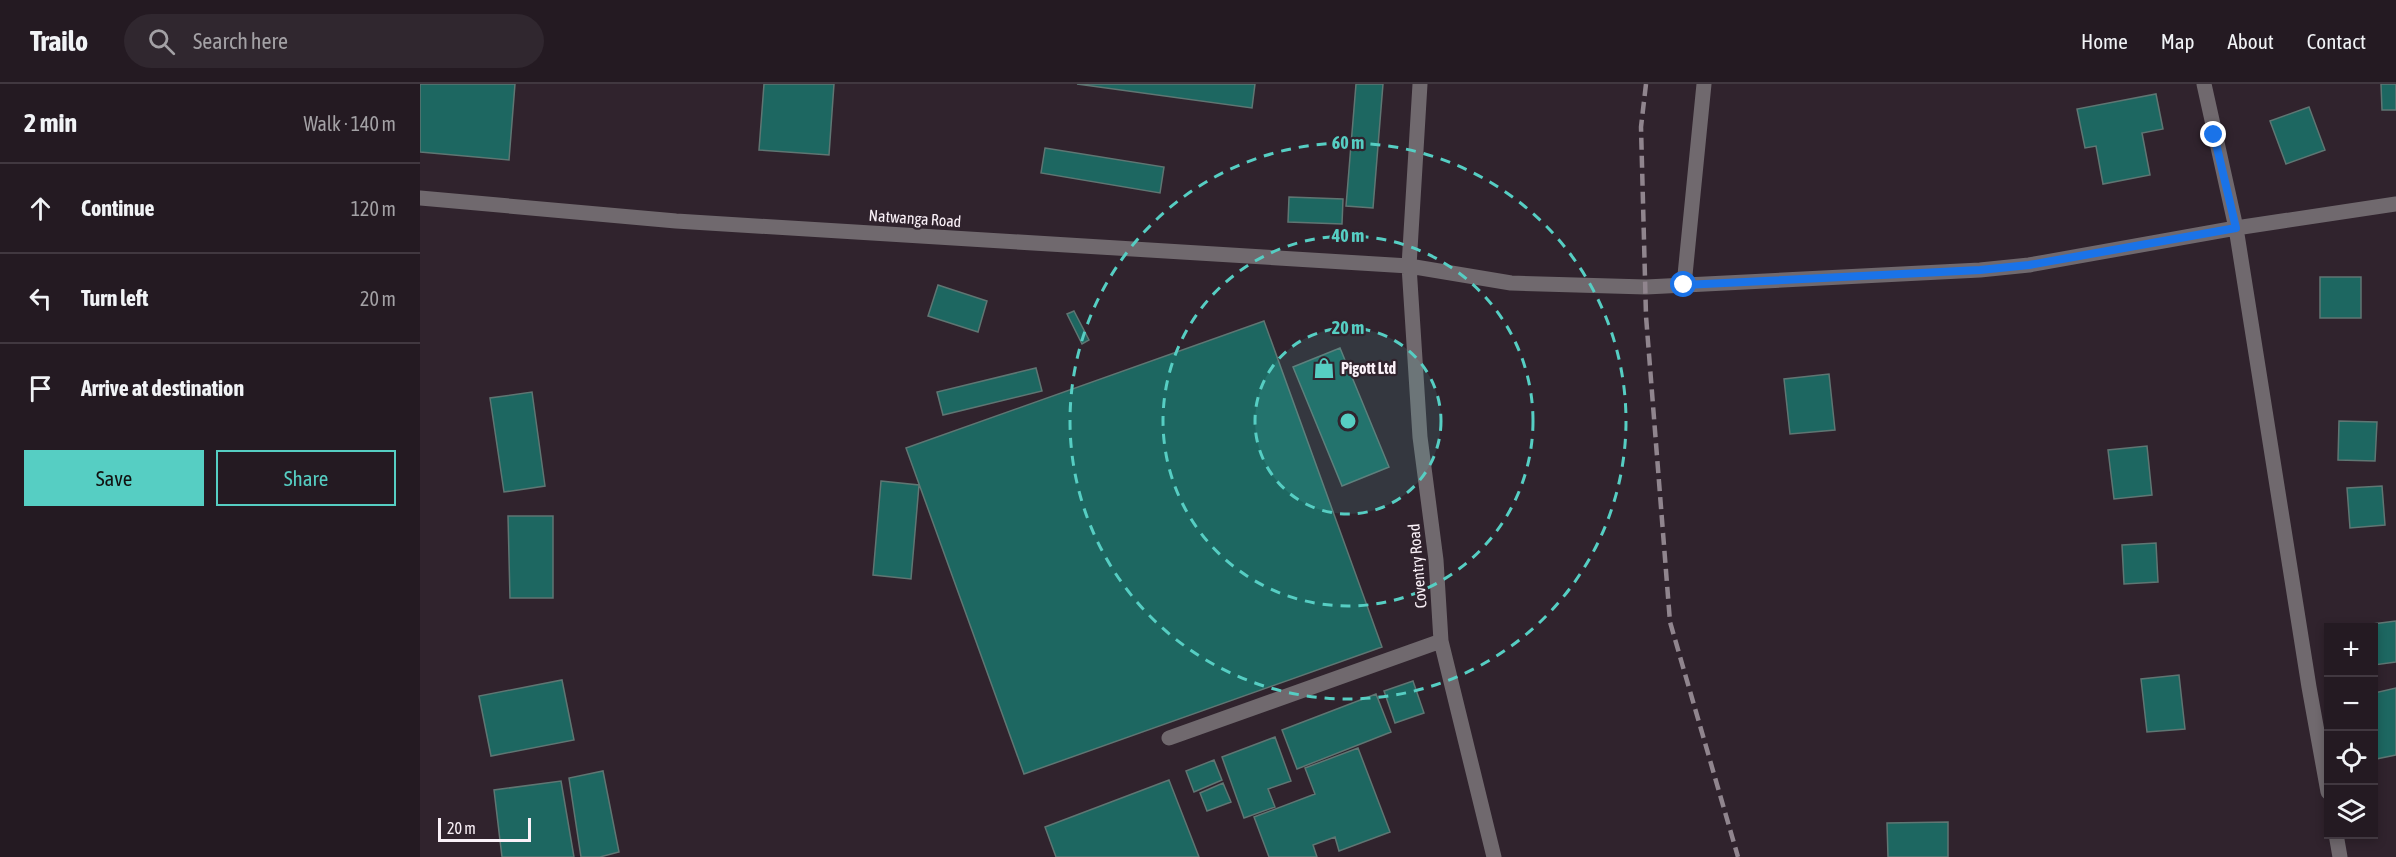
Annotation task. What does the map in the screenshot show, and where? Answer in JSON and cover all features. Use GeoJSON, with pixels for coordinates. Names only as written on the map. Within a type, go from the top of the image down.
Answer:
{"type":"FeatureCollection","features":[{"type":"Feature","properties":{"kind":"street","name":"Coventry Road"},"geometry":{"type":"LineString","coordinates":[[1420,84],[1409,266],[1420,437],[1436,560],[1441,641],[1494,857]]}},
{"type":"Feature","properties":{"kind":"street"},"geometry":{"type":"LineString","coordinates":[[1684,285],[1704,84]]}},
{"type":"Feature","properties":{"kind":"street"},"geometry":{"type":"LineString","coordinates":[[2204,84],[2236,228],[2327,785]]}},
{"type":"Feature","properties":{"kind":"street","name":"Natwanga Road"},"geometry":{"type":"LineString","coordinates":[[420,198],[676,221],[1409,266],[1511,284],[1646,287],[1980,270],[2029,265],[2236,228],[2396,204]]}},
{"type":"Feature","properties":{"kind":"street"},"geometry":{"type":"LineString","coordinates":[[1169,738],[1441,641]]}},
{"type":"Feature","properties":{"kind":"street"},"geometry":{"type":"LineString","coordinates":[[2337,839],[2340,857]]}},
{"type":"Feature","properties":{"kind":"building"},"geometry":{"type":"Polygon","coordinates":[[[420,84],[515,84],[509,160],[420,152],[420,84]]]}},
{"type":"Feature","properties":{"kind":"building"},"geometry":{"type":"Polygon","coordinates":[[[764,84],[834,84],[829,155],[759,150],[764,84]]]}},
{"type":"Feature","properties":{"kind":"building"},"geometry":{"type":"Polygon","coordinates":[[[1077,84],[1255,84],[1252,108],[1077,84]]]}},
{"type":"Feature","properties":{"kind":"building"},"geometry":{"type":"Polygon","coordinates":[[[1356,84],[1383,84],[1373,208],[1346,206],[1356,84]]]}},
{"type":"Feature","properties":{"kind":"building"},"geometry":{"type":"Polygon","coordinates":[[[2381,84],[2396,84],[2396,110],[2382,110],[2381,84]]]}},
{"type":"Feature","properties":{"kind":"building"},"geometry":{"type":"Polygon","coordinates":[[[2156,94],[2163,129],[2142,133],[2150,175],[2103,184],[2096,146],[2085,148],[2077,109],[2156,94]]]}},
{"type":"Feature","properties":{"kind":"building"},"geometry":{"type":"Polygon","coordinates":[[[2309,107],[2325,150],[2286,164],[2270,121],[2309,107]]]}},
{"type":"Feature","properties":{"kind":"building"},"geometry":{"type":"Polygon","coordinates":[[[1045,148],[1164,167],[1160,193],[1041,173],[1045,148]]]}},
{"type":"Feature","properties":{"kind":"building"},"geometry":{"type":"Polygon","coordinates":[[[1289,197],[1343,199],[1342,224],[1288,222],[1289,197]]]}},
{"type":"Feature","properties":{"kind":"building"},"geometry":{"type":"Polygon","coordinates":[[[2320,277],[2361,277],[2361,318],[2320,318],[2320,277]]]}},
{"type":"Feature","properties":{"kind":"building"},"geometry":{"type":"Polygon","coordinates":[[[938,285],[987,301],[978,332],[928,316],[938,285]]]}},
{"type":"Feature","properties":{"kind":"building"},"geometry":{"type":"Polygon","coordinates":[[[1074,311],[1089,340],[1082,344],[1067,314],[1074,311]]]}},
{"type":"Feature","properties":{"kind":"building"},"geometry":{"type":"Polygon","coordinates":[[[1264,321],[1382,647],[1024,774],[906,448],[1264,321]]]}},
{"type":"Feature","properties":{"kind":"building"},"geometry":{"type":"Polygon","coordinates":[[[1340,348],[1389,467],[1342,486],[1293,367],[1340,348]]]}},
{"type":"Feature","properties":{"kind":"building"},"geometry":{"type":"Polygon","coordinates":[[[1036,368],[1042,391],[943,415],[937,392],[1036,368]]]}},
{"type":"Feature","properties":{"kind":"building"},"geometry":{"type":"Polygon","coordinates":[[[1829,374],[1835,430],[1790,434],[1784,379],[1829,374]]]}},
{"type":"Feature","properties":{"kind":"building"},"geometry":{"type":"Polygon","coordinates":[[[532,392],[545,486],[504,492],[490,398],[532,392]]]}},
{"type":"Feature","properties":{"kind":"building"},"geometry":{"type":"Polygon","coordinates":[[[2339,421],[2377,422],[2375,461],[2338,460],[2339,421]]]}},
{"type":"Feature","properties":{"kind":"building"},"geometry":{"type":"Polygon","coordinates":[[[2147,446],[2152,495],[2114,499],[2108,450],[2147,446]]]}},
{"type":"Feature","properties":{"kind":"building"},"geometry":{"type":"Polygon","coordinates":[[[881,481],[919,485],[911,579],[873,575],[881,481]]]}},
{"type":"Feature","properties":{"kind":"building"},"geometry":{"type":"Polygon","coordinates":[[[2382,486],[2385,525],[2350,528],[2347,488],[2382,486]]]}},
{"type":"Feature","properties":{"kind":"building"},"geometry":{"type":"Polygon","coordinates":[[[508,516],[553,516],[553,598],[510,598],[508,516]]]}},
{"type":"Feature","properties":{"kind":"building"},"geometry":{"type":"Polygon","coordinates":[[[2156,543],[2158,582],[2124,584],[2122,545],[2156,543]]]}},
{"type":"Feature","properties":{"kind":"building"},"geometry":{"type":"Polygon","coordinates":[[[2396,621],[2396,662],[2378,664],[2378,623],[2396,621]]]}},
{"type":"Feature","properties":{"kind":"building"},"geometry":{"type":"Polygon","coordinates":[[[2179,675],[2185,729],[2147,732],[2141,679],[2179,675]]]}},
{"type":"Feature","properties":{"kind":"building"},"geometry":{"type":"Polygon","coordinates":[[[562,680],[574,740],[491,756],[479,696],[562,680]]]}},
{"type":"Feature","properties":{"kind":"building"},"geometry":{"type":"Polygon","coordinates":[[[1413,681],[1424,713],[1395,723],[1384,691],[1413,681]]]}},
{"type":"Feature","properties":{"kind":"building"},"geometry":{"type":"Polygon","coordinates":[[[2396,688],[2396,755],[2378,759],[2378,731],[2378,692],[2396,688]]]}},
{"type":"Feature","properties":{"kind":"building"},"geometry":{"type":"Polygon","coordinates":[[[1376,694],[1391,732],[1297,769],[1282,730],[1376,694]]]}},
{"type":"Feature","properties":{"kind":"building"},"geometry":{"type":"Polygon","coordinates":[[[1275,737],[1291,781],[1268,789],[1275,807],[1244,818],[1222,757],[1275,737]]]}},
{"type":"Feature","properties":{"kind":"building"},"geometry":{"type":"Polygon","coordinates":[[[1358,748],[1390,832],[1339,851],[1335,837],[1313,845],[1317,857],[1269,857],[1254,817],[1315,794],[1305,768],[1358,748]]]}},
{"type":"Feature","properties":{"kind":"building"},"geometry":{"type":"Polygon","coordinates":[[[1214,760],[1222,780],[1194,792],[1186,771],[1214,760]]]}},
{"type":"Feature","properties":{"kind":"building"},"geometry":{"type":"Polygon","coordinates":[[[603,771],[619,852],[600,857],[581,857],[569,778],[603,771]]]}},
{"type":"Feature","properties":{"kind":"building"},"geometry":{"type":"Polygon","coordinates":[[[1169,780],[1199,857],[1056,857],[1045,827],[1169,780]]]}},
{"type":"Feature","properties":{"kind":"building"},"geometry":{"type":"Polygon","coordinates":[[[561,781],[574,857],[502,857],[494,790],[561,781]]]}},
{"type":"Feature","properties":{"kind":"building"},"geometry":{"type":"Polygon","coordinates":[[[1223,783],[1231,802],[1207,811],[1200,793],[1223,783]]]}},
{"type":"Feature","properties":{"kind":"building"},"geometry":{"type":"Polygon","coordinates":[[[1948,822],[1948,857],[1888,857],[1887,823],[1948,822]]]}},
{"type":"Feature","properties":{"kind":"railway"},"geometry":{"type":"LineString","coordinates":[[1646,84],[1641,127],[1646,316],[1670,622],[1738,857]]}},
{"type":"Feature","properties":{"kind":"place","name":"Pigott Ltd"},"geometry":{"type":"Point","coordinates":[1324,368]}},
{"type":"Feature","properties":{"kind":"route"},"geometry":{"type":"LineString","coordinates":[[1684,285],[1980,270],[2029,265],[2236,228],[2214,135]]}}]}
